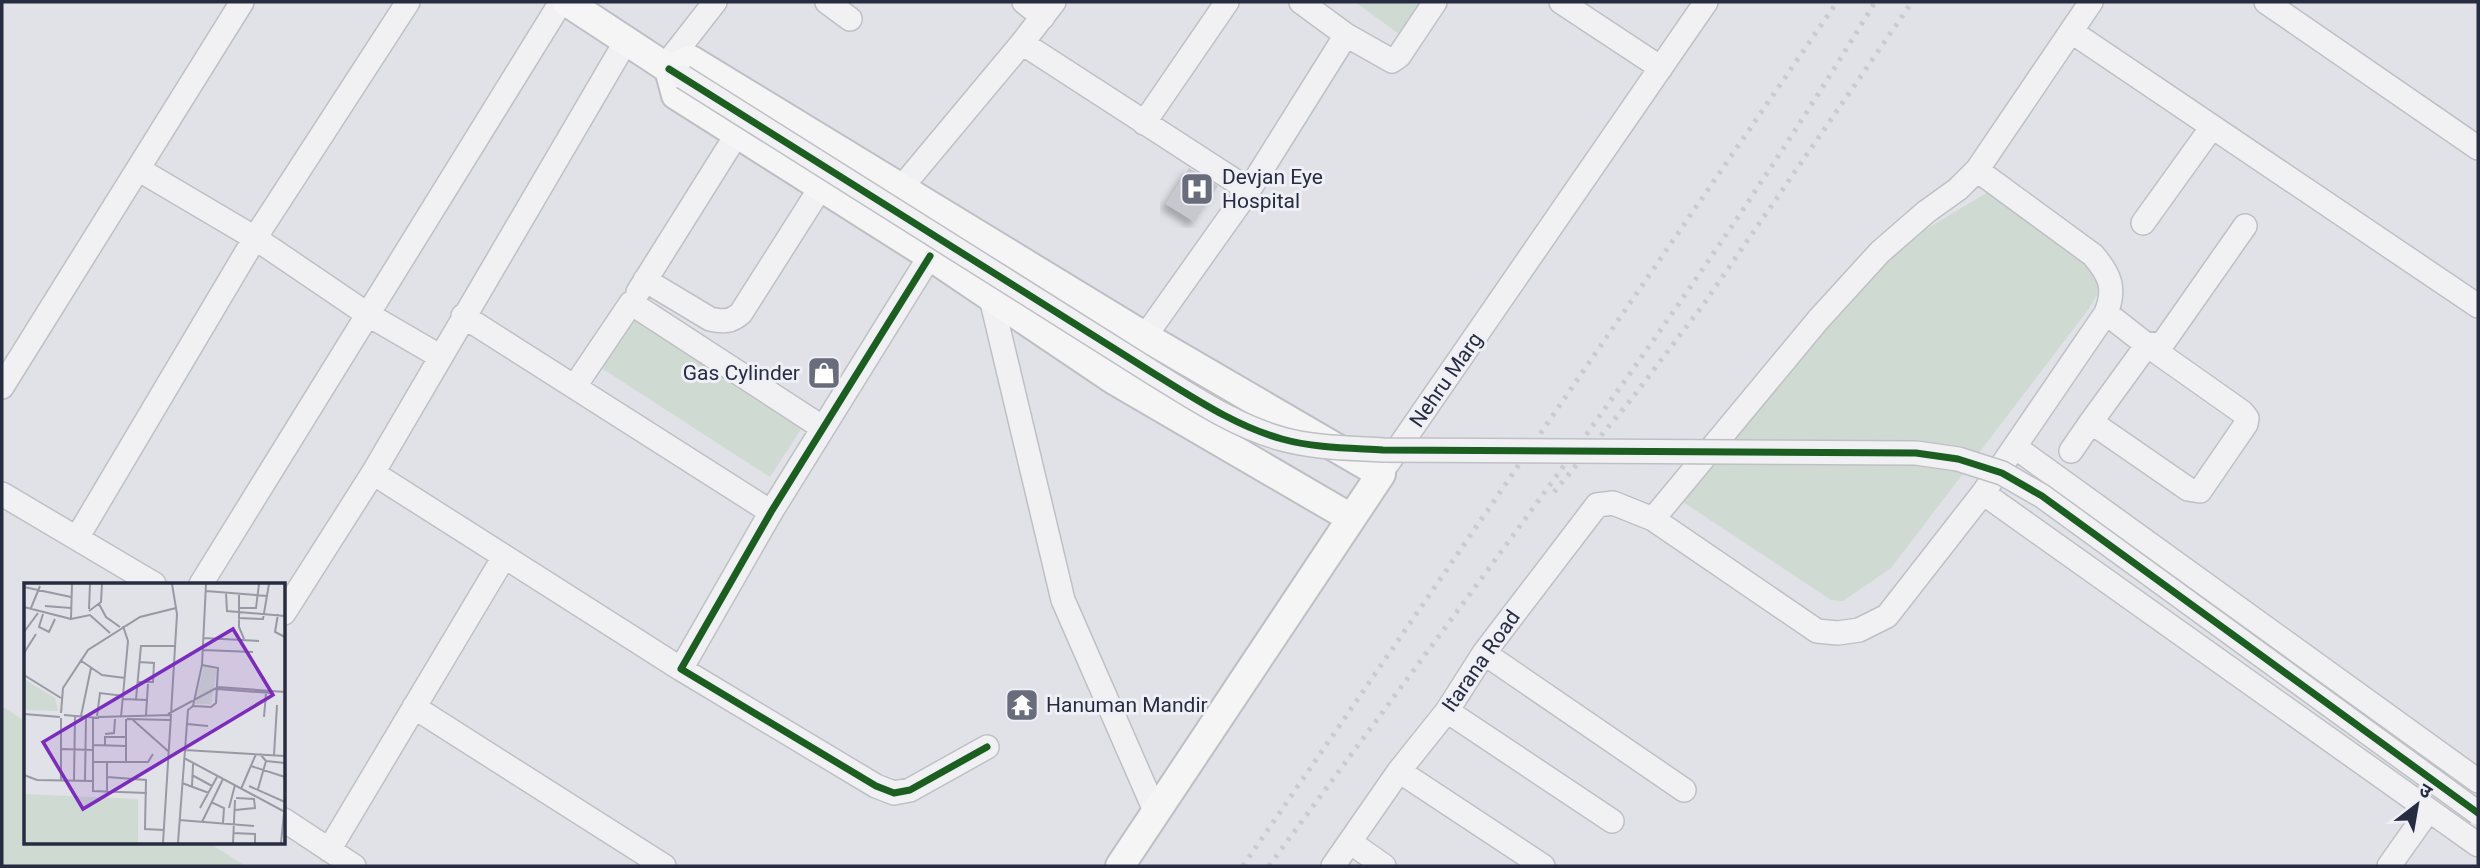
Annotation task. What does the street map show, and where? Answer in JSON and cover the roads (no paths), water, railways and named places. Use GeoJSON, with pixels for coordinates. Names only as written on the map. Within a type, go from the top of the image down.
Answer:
{"type":"FeatureCollection","features":[{"type":"Feature","properties":{"kind":"main road"},"geometry":{"type":"LineString","coordinates":[[567,2],[673,71]]}},
{"type":"Feature","properties":{"kind":"main road"},"geometry":{"type":"LineString","coordinates":[[673,71],[691,60],[1144,336],[1381,474]]}},
{"type":"Feature","properties":{"kind":"main road"},"geometry":{"type":"LineString","coordinates":[[673,71],[676,95],[930,256],[1114,380],[1351,518]]}},
{"type":"Feature","properties":{"kind":"main road","name":"Nehru Marg"},"geometry":{"type":"LineString","coordinates":[[1120,866],[1381,474]]}},
{"type":"Feature","properties":{"kind":"street"},"geometry":{"type":"LineString","coordinates":[[2,387],[242,2]]}},
{"type":"Feature","properties":{"kind":"street"},"geometry":{"type":"LineString","coordinates":[[77,538],[255,238],[408,2]]}},
{"type":"Feature","properties":{"kind":"street"},"geometry":{"type":"LineString","coordinates":[[202,583],[561,2]]}},
{"type":"Feature","properties":{"kind":"street"},"geometry":{"type":"LineString","coordinates":[[715,2],[673,71],[1153,373],[1247,427],[1282,439],[1314,445],[1383,450],[1916,453],[1958,459],[2002,473],[2042,496],[2478,813]]}},
{"type":"Feature","properties":{"kind":"street"},"geometry":{"type":"LineString","coordinates":[[827,2],[850,19]]}},
{"type":"Feature","properties":{"kind":"street"},"geometry":{"type":"LineString","coordinates":[[874,222],[1048,9],[1024,2]]}},
{"type":"Feature","properties":{"kind":"street"},"geometry":{"type":"LineString","coordinates":[[1144,123],[1227,2]]}},
{"type":"Feature","properties":{"kind":"street"},"geometry":{"type":"LineString","coordinates":[[1301,2],[1346,35],[1392,61],[1399,55],[1435,2]]}},
{"type":"Feature","properties":{"kind":"street"},"geometry":{"type":"LineString","coordinates":[[1561,2],[1661,68]]}},
{"type":"Feature","properties":{"kind":"street","name":"Nehru Marg"},"geometry":{"type":"LineString","coordinates":[[1381,474],[1706,2]]}},
{"type":"Feature","properties":{"kind":"street"},"geometry":{"type":"LineString","coordinates":[[1653,520],[1818,320],[1871,262],[1977,170],[2091,2]]}},
{"type":"Feature","properties":{"kind":"street"},"geometry":{"type":"LineString","coordinates":[[2266,2],[2478,148]]}},
{"type":"Feature","properties":{"kind":"street"},"geometry":{"type":"LineString","coordinates":[[2071,32],[2478,306]]}},
{"type":"Feature","properties":{"kind":"street"},"geometry":{"type":"LineString","coordinates":[[1114,380],[1249,190],[1346,35]]}},
{"type":"Feature","properties":{"kind":"street"},"geometry":{"type":"LineString","coordinates":[[285,611],[373,473],[626,41]]}},
{"type":"Feature","properties":{"kind":"street"},"geometry":{"type":"LineString","coordinates":[[1022,43],[1249,190]]}},
{"type":"Feature","properties":{"kind":"street"},"geometry":{"type":"LineString","coordinates":[[2143,223],[2212,127]]}},
{"type":"Feature","properties":{"kind":"street"},"geometry":{"type":"LineString","coordinates":[[575,386],[737,135]]}},
{"type":"Feature","properties":{"kind":"street"},"geometry":{"type":"LineString","coordinates":[[138,169],[255,238],[367,314],[442,357]]}},
{"type":"Feature","properties":{"kind":"street"},"geometry":{"type":"LineString","coordinates":[[1977,170],[2093,255],[2107,272],[2112,299],[2106,313],[2247,418],[2246,424],[2200,491],[2188,489],[2091,422]]}},
{"type":"Feature","properties":{"kind":"street"},"geometry":{"type":"LineString","coordinates":[[645,280],[710,319],[722,322],[734,320],[821,187]]}},
{"type":"Feature","properties":{"kind":"street"},"geometry":{"type":"LineString","coordinates":[[2147,345],[2157,345],[2167,339],[2245,226]]}},
{"type":"Feature","properties":{"kind":"street"},"geometry":{"type":"LineString","coordinates":[[681,669],[771,512],[930,256]]}},
{"type":"Feature","properties":{"kind":"street"},"geometry":{"type":"LineString","coordinates":[[991,298],[1063,600],[1156,813]]}},
{"type":"Feature","properties":{"kind":"street"},"geometry":{"type":"LineString","coordinates":[[631,303],[822,428]]}},
{"type":"Feature","properties":{"kind":"street","name":"Itarana Road"},"geometry":{"type":"LineString","coordinates":[[1333,866],[1399,771],[1447,711],[1484,653],[1597,505],[1613,503],[1653,520],[1817,631],[1838,633],[1860,630],[1887,616],[1983,493],[2106,313]]}},
{"type":"Feature","properties":{"kind":"street"},"geometry":{"type":"LineString","coordinates":[[463,316],[771,512]]}},
{"type":"Feature","properties":{"kind":"street"},"geometry":{"type":"LineString","coordinates":[[2071,451],[2147,345]]}},
{"type":"Feature","properties":{"kind":"street"},"geometry":{"type":"LineString","coordinates":[[2015,447],[2478,781]]}},
{"type":"Feature","properties":{"kind":"street"},"geometry":{"type":"LineString","coordinates":[[373,473],[681,669],[876,786],[894,793],[910,790],[988,747]]}},
{"type":"Feature","properties":{"kind":"street"},"geometry":{"type":"LineString","coordinates":[[1983,493],[2478,845]]}},
{"type":"Feature","properties":{"kind":"street"},"geometry":{"type":"LineString","coordinates":[[2,494],[152,583]]}},
{"type":"Feature","properties":{"kind":"street"},"geometry":{"type":"LineString","coordinates":[[329,850],[504,557]]}},
{"type":"Feature","properties":{"kind":"street"},"geometry":{"type":"LineString","coordinates":[[1484,653],[1684,790]]}},
{"type":"Feature","properties":{"kind":"street"},"geometry":{"type":"LineString","coordinates":[[414,707],[664,866]]}},
{"type":"Feature","properties":{"kind":"street"},"geometry":{"type":"LineString","coordinates":[[1447,711],[1612,821]]}},
{"type":"Feature","properties":{"kind":"street"},"geometry":{"type":"LineString","coordinates":[[1399,771],[1544,866]]}},
{"type":"Feature","properties":{"kind":"street"},"geometry":{"type":"LineString","coordinates":[[2389,866],[2428,811]]}},
{"type":"Feature","properties":{"kind":"street"},"geometry":{"type":"LineString","coordinates":[[285,821],[354,866]]}},
{"type":"Feature","properties":{"kind":"street"},"geometry":{"type":"LineString","coordinates":[[1350,842],[1384,866]]}},
{"type":"Feature","properties":{"kind":"railway"},"geometry":{"type":"LineString","coordinates":[[1243,866],[1837,2]]}},
{"type":"Feature","properties":{"kind":"railway"},"geometry":{"type":"LineString","coordinates":[[1269,866],[1659,333],[1806,114],[1875,2]]}},
{"type":"Feature","properties":{"kind":"railway"},"geometry":{"type":"LineString","coordinates":[[1554,492],[1629,402],[1703,305],[1912,2]]}},
{"type":"Feature","properties":{"kind":"place","name":"Devjan Eye Hospital"},"geometry":{"type":"Point","coordinates":[1197,189]}},
{"type":"Feature","properties":{"kind":"place","name":"Gas Cylinder"},"geometry":{"type":"Point","coordinates":[824,373]}},
{"type":"Feature","properties":{"kind":"place","name":"Hanuman Mandir"},"geometry":{"type":"Point","coordinates":[1022,705]}}]}
